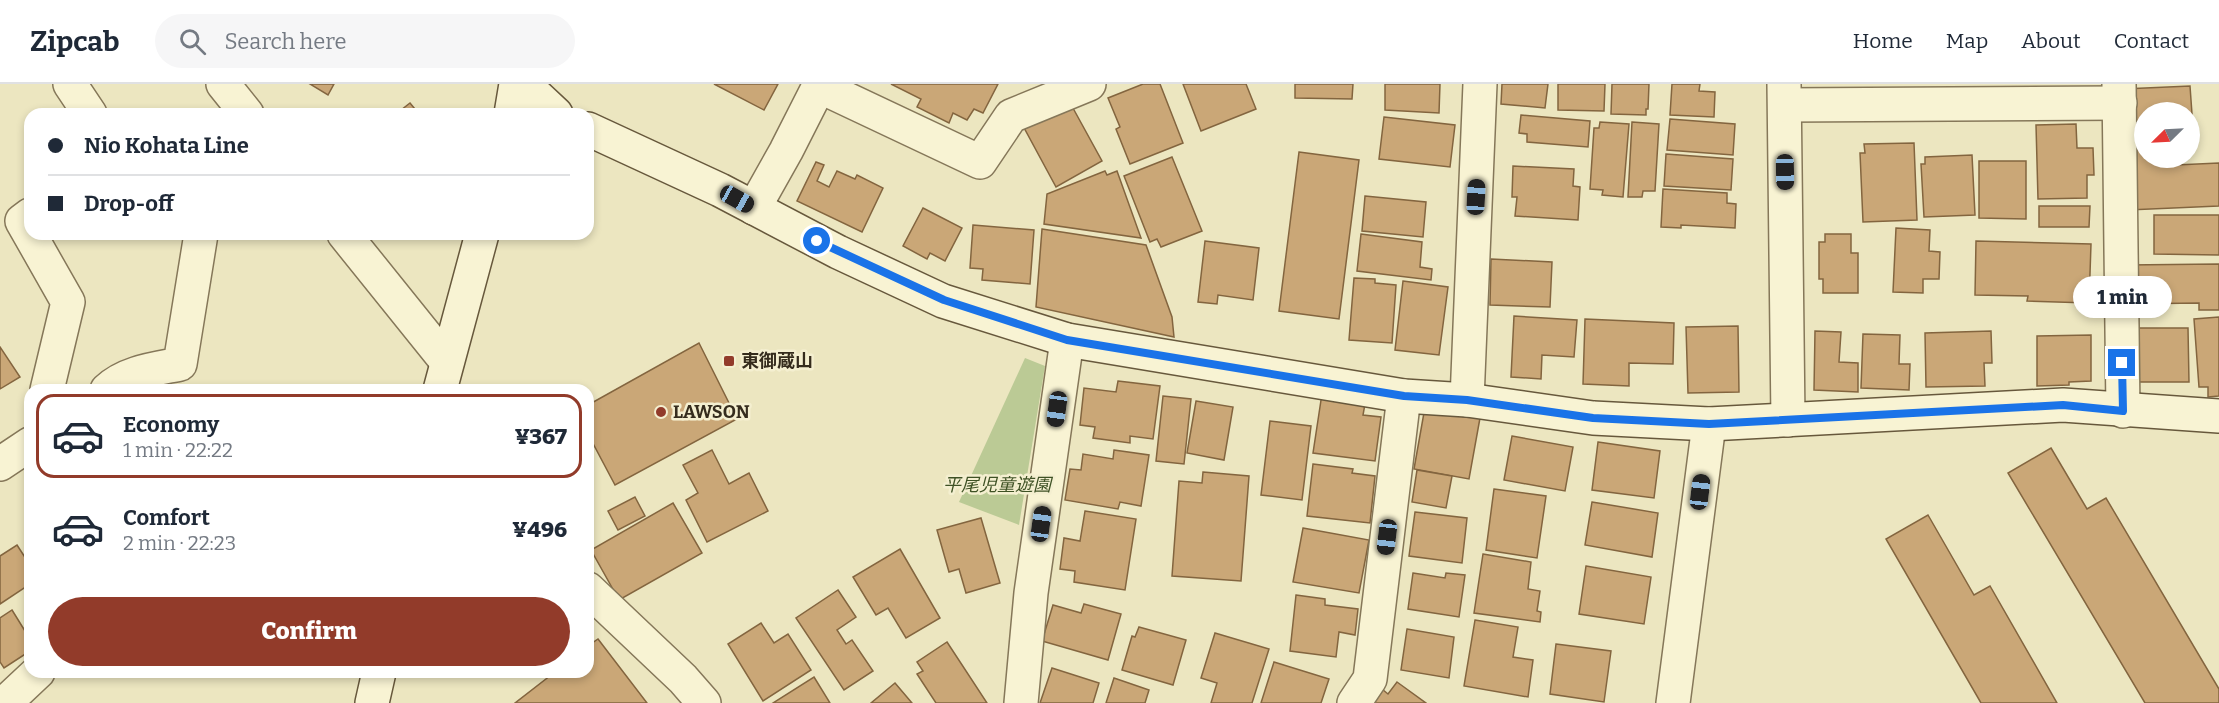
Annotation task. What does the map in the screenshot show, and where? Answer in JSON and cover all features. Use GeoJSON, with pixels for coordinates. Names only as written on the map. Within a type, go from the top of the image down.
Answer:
{"type":"FeatureCollection","features":[{"type":"Feature","properties":{"kind":"street"},"geometry":{"type":"LineString","coordinates":[[70,84],[86,108]]}},
{"type":"Feature","properties":{"kind":"street"},"geometry":{"type":"LineString","coordinates":[[223,84],[242,108]]}},
{"type":"Feature","properties":{"kind":"street"},"geometry":{"type":"LineString","coordinates":[[513,108],[516,84]]}},
{"type":"Feature","properties":{"kind":"street"},"geometry":{"type":"LineString","coordinates":[[524,84],[550,108]]}},
{"type":"Feature","properties":{"kind":"street"},"geometry":{"type":"LineString","coordinates":[[754,208],[819,85],[980,162],[1011,116],[1089,84]]}},
{"type":"Feature","properties":{"kind":"street"},"geometry":{"type":"LineString","coordinates":[[1467,400],[1480,84]]}},
{"type":"Feature","properties":{"kind":"street"},"geometry":{"type":"LineString","coordinates":[[1788,420],[1784,94],[2119,94],[2123,411]]}},
{"type":"Feature","properties":{"kind":"street"},"geometry":{"type":"LineString","coordinates":[[594,132],[720,189],[838,252],[944,300],[1067,340],[1404,396],[1467,400],[1593,418],[1709,424],[2063,405],[2219,416]]}},
{"type":"Feature","properties":{"kind":"street"},"geometry":{"type":"LineString","coordinates":[[33,240],[68,302],[48,384]]}},
{"type":"Feature","properties":{"kind":"street"},"geometry":{"type":"LineString","coordinates":[[113,384],[144,371],[180,364],[200,240]]}},
{"type":"Feature","properties":{"kind":"street"},"geometry":{"type":"LineString","coordinates":[[348,240],[443,376]]}},
{"type":"Feature","properties":{"kind":"street"},"geometry":{"type":"LineString","coordinates":[[443,376],[481,240]]}},
{"type":"Feature","properties":{"kind":"street"},"geometry":{"type":"LineString","coordinates":[[1021,703],[1031,594],[1067,340]]}},
{"type":"Feature","properties":{"kind":"street"},"geometry":{"type":"LineString","coordinates":[[1354,703],[1370,678],[1404,396]]}},
{"type":"Feature","properties":{"kind":"street"},"geometry":{"type":"LineString","coordinates":[[1673,703],[1709,424]]}},
{"type":"Feature","properties":{"kind":"street"},"geometry":{"type":"LineString","coordinates":[[0,464],[24,448]]}},
{"type":"Feature","properties":{"kind":"street"},"geometry":{"type":"LineString","coordinates":[[594,596],[683,679],[704,703]]}},
{"type":"Feature","properties":{"kind":"street"},"geometry":{"type":"LineString","coordinates":[[5,703],[32,678]]}},
{"type":"Feature","properties":{"kind":"street"},"geometry":{"type":"LineString","coordinates":[[372,703],[378,678]]}},
{"type":"Feature","properties":{"kind":"green space","name":"平尾児童遊園"},"geometry":{"type":"Polygon","coordinates":[[[1025,358],[1045,366],[1019,525],[959,502],[1025,358]]]}},
{"type":"Feature","properties":{"kind":"building"},"geometry":{"type":"Polygon","coordinates":[[[310,84],[334,84],[328,95],[310,84]]]}},
{"type":"Feature","properties":{"kind":"building"},"geometry":{"type":"Polygon","coordinates":[[[714,84],[778,84],[764,110],[714,84]]]}},
{"type":"Feature","properties":{"kind":"building"},"geometry":{"type":"Polygon","coordinates":[[[891,84],[998,84],[983,113],[974,109],[967,120],[953,113],[949,123],[917,107],[921,99],[891,84]]]}},
{"type":"Feature","properties":{"kind":"building"},"geometry":{"type":"Polygon","coordinates":[[[1143,84],[1160,84],[1183,143],[1130,164],[1116,129],[1120,127],[1108,98],[1143,84]]]}},
{"type":"Feature","properties":{"kind":"building"},"geometry":{"type":"Polygon","coordinates":[[[1183,84],[1246,84],[1256,109],[1201,131],[1183,84]]]}},
{"type":"Feature","properties":{"kind":"building"},"geometry":{"type":"Polygon","coordinates":[[[1295,84],[1353,84],[1352,99],[1295,98],[1295,84]]]}},
{"type":"Feature","properties":{"kind":"building"},"geometry":{"type":"Polygon","coordinates":[[[1385,84],[1440,84],[1439,113],[1385,110],[1385,84]]]}},
{"type":"Feature","properties":{"kind":"building"},"geometry":{"type":"Polygon","coordinates":[[[1502,84],[1548,84],[1545,108],[1501,104],[1502,84]]]}},
{"type":"Feature","properties":{"kind":"building"},"geometry":{"type":"Polygon","coordinates":[[[1558,84],[1605,84],[1604,111],[1558,110],[1558,84]]]}},
{"type":"Feature","properties":{"kind":"building"},"geometry":{"type":"Polygon","coordinates":[[[1612,84],[1649,84],[1646,115],[1611,114],[1612,84]]]}},
{"type":"Feature","properties":{"kind":"building"},"geometry":{"type":"Polygon","coordinates":[[[1672,84],[1700,84],[1699,91],[1715,92],[1714,117],[1670,115],[1672,84]]]}},
{"type":"Feature","properties":{"kind":"building"},"geometry":{"type":"Polygon","coordinates":[[[2190,86],[2191,102],[2134,102],[2134,168],[2200,168],[2200,164],[2219,163],[2219,206],[2128,210],[2123,89],[2190,86]]]}},
{"type":"Feature","properties":{"kind":"building"},"geometry":{"type":"Polygon","coordinates":[[[1068,99],[1102,161],[1056,187],[1022,124],[1068,99]]]}},
{"type":"Feature","properties":{"kind":"building"},"geometry":{"type":"Polygon","coordinates":[[[410,103],[414,108],[404,108],[410,103]]]}},
{"type":"Feature","properties":{"kind":"building"},"geometry":{"type":"Polygon","coordinates":[[[1521,115],[1590,121],[1588,147],[1527,142],[1527,134],[1519,133],[1521,115]]]}},
{"type":"Feature","properties":{"kind":"building"},"geometry":{"type":"Polygon","coordinates":[[[1384,117],[1455,125],[1450,167],[1379,159],[1384,117]]]}},
{"type":"Feature","properties":{"kind":"building"},"geometry":{"type":"Polygon","coordinates":[[[1670,119],[1735,124],[1733,155],[1667,150],[1670,119]]]}},
{"type":"Feature","properties":{"kind":"building"},"geometry":{"type":"Polygon","coordinates":[[[1600,122],[1629,124],[1623,197],[1602,195],[1603,190],[1590,189],[1594,128],[1599,128],[1600,122]]]}},
{"type":"Feature","properties":{"kind":"building"},"geometry":{"type":"Polygon","coordinates":[[[1632,122],[1659,124],[1655,191],[1643,191],[1642,197],[1628,197],[1632,122]]]}},
{"type":"Feature","properties":{"kind":"building"},"geometry":{"type":"Polygon","coordinates":[[[2076,124],[2077,148],[2093,148],[2094,175],[2087,175],[2087,198],[2038,199],[2036,125],[2076,124]]]}},
{"type":"Feature","properties":{"kind":"building"},"geometry":{"type":"Polygon","coordinates":[[[1914,143],[1917,220],[1863,222],[1860,153],[1865,153],[1864,144],[1914,143]]]}},
{"type":"Feature","properties":{"kind":"building"},"geometry":{"type":"Polygon","coordinates":[[[1299,152],[1359,160],[1339,319],[1279,311],[1299,152]]]}},
{"type":"Feature","properties":{"kind":"building"},"geometry":{"type":"Polygon","coordinates":[[[1666,154],[1733,159],[1731,190],[1664,186],[1666,154]]]}},
{"type":"Feature","properties":{"kind":"building"},"geometry":{"type":"Polygon","coordinates":[[[1972,155],[1975,215],[1924,217],[1921,164],[1925,164],[1925,157],[1972,155]]]}},
{"type":"Feature","properties":{"kind":"building"},"geometry":{"type":"Polygon","coordinates":[[[1172,157],[1202,231],[1161,247],[1157,239],[1150,242],[1124,176],[1172,157]]]}},
{"type":"Feature","properties":{"kind":"building"},"geometry":{"type":"Polygon","coordinates":[[[1979,161],[2026,161],[2026,219],[1979,218],[1979,161]]]}},
{"type":"Feature","properties":{"kind":"building"},"geometry":{"type":"Polygon","coordinates":[[[816,162],[824,165],[817,181],[829,187],[837,171],[855,179],[857,175],[883,188],[862,232],[797,201],[816,162]]]}},
{"type":"Feature","properties":{"kind":"building"},"geometry":{"type":"Polygon","coordinates":[[[1513,166],[1574,169],[1573,186],[1580,187],[1578,220],[1515,216],[1517,197],[1512,197],[1513,166]]]}},
{"type":"Feature","properties":{"kind":"building"},"geometry":{"type":"Polygon","coordinates":[[[1105,171],[1107,175],[1117,171],[1141,238],[1044,224],[1047,194],[1105,171]]]}},
{"type":"Feature","properties":{"kind":"building"},"geometry":{"type":"Polygon","coordinates":[[[1663,189],[1727,193],[1727,203],[1736,204],[1735,228],[1681,225],[1681,228],[1661,227],[1663,189]]]}},
{"type":"Feature","properties":{"kind":"building"},"geometry":{"type":"Polygon","coordinates":[[[1365,196],[1426,202],[1423,237],[1362,231],[1365,196]]]}},
{"type":"Feature","properties":{"kind":"building"},"geometry":{"type":"Polygon","coordinates":[[[2039,206],[2090,206],[2089,227],[2039,227],[2039,206]]]}},
{"type":"Feature","properties":{"kind":"building"},"geometry":{"type":"Polygon","coordinates":[[[923,208],[962,228],[945,261],[930,253],[927,259],[903,246],[923,208]]]}},
{"type":"Feature","properties":{"kind":"building"},"geometry":{"type":"Polygon","coordinates":[[[2154,215],[2219,215],[2219,255],[2154,254],[2154,215]]]}},
{"type":"Feature","properties":{"kind":"building"},"geometry":{"type":"Polygon","coordinates":[[[973,225],[1034,230],[1030,284],[982,280],[983,269],[970,268],[973,225]]]}},
{"type":"Feature","properties":{"kind":"building"},"geometry":{"type":"Polygon","coordinates":[[[1896,228],[1930,230],[1929,251],[1940,252],[1939,279],[1923,279],[1923,293],[1893,292],[1896,228]]]}},
{"type":"Feature","properties":{"kind":"building"},"geometry":{"type":"Polygon","coordinates":[[[1042,229],[1146,245],[1172,317],[1174,337],[1036,307],[1042,229]]]}},
{"type":"Feature","properties":{"kind":"building"},"geometry":{"type":"Polygon","coordinates":[[[1361,234],[1422,242],[1420,267],[1432,269],[1431,280],[1357,271],[1361,234]]]}},
{"type":"Feature","properties":{"kind":"building"},"geometry":{"type":"Polygon","coordinates":[[[1825,234],[1851,234],[1851,253],[1858,253],[1858,293],[1823,293],[1823,279],[1819,279],[1819,242],[1825,242],[1825,234]]]}},
{"type":"Feature","properties":{"kind":"building"},"geometry":{"type":"Polygon","coordinates":[[[1205,241],[1259,248],[1253,300],[1218,295],[1217,304],[1198,302],[1205,241]]]}},
{"type":"Feature","properties":{"kind":"building"},"geometry":{"type":"Polygon","coordinates":[[[1976,241],[2091,244],[2089,303],[2027,301],[2028,296],[1975,295],[1976,241]]]}},
{"type":"Feature","properties":{"kind":"building"},"geometry":{"type":"Polygon","coordinates":[[[1491,259],[1552,262],[1550,307],[1490,305],[1491,259]]]}},
{"type":"Feature","properties":{"kind":"building"},"geometry":{"type":"Polygon","coordinates":[[[2219,264],[2219,310],[2199,310],[2199,303],[2127,304],[2126,265],[2219,264]]]}},
{"type":"Feature","properties":{"kind":"building"},"geometry":{"type":"Polygon","coordinates":[[[1354,278],[1375,279],[1375,283],[1396,285],[1392,343],[1349,340],[1354,278]]]}},
{"type":"Feature","properties":{"kind":"building"},"geometry":{"type":"Polygon","coordinates":[[[1403,281],[1448,287],[1439,355],[1395,350],[1403,281]]]}},
{"type":"Feature","properties":{"kind":"building"},"geometry":{"type":"Polygon","coordinates":[[[1514,316],[1577,320],[1574,357],[1542,355],[1541,379],[1511,377],[1514,316]]]}},
{"type":"Feature","properties":{"kind":"building"},"geometry":{"type":"Polygon","coordinates":[[[2219,317],[2219,396],[2208,397],[2208,387],[2199,387],[2194,319],[2219,317]]]}},
{"type":"Feature","properties":{"kind":"building"},"geometry":{"type":"Polygon","coordinates":[[[1585,319],[1674,323],[1673,364],[1629,363],[1629,386],[1583,384],[1585,319]]]}},
{"type":"Feature","properties":{"kind":"building"},"geometry":{"type":"Polygon","coordinates":[[[1738,326],[1739,392],[1688,393],[1686,327],[1738,326]]]}},
{"type":"Feature","properties":{"kind":"building"},"geometry":{"type":"Polygon","coordinates":[[[2133,328],[2188,328],[2189,382],[2133,382],[2133,328]]]}},
{"type":"Feature","properties":{"kind":"building"},"geometry":{"type":"Polygon","coordinates":[[[1815,331],[1841,332],[1839,362],[1858,363],[1858,392],[1814,390],[1815,331]]]}},
{"type":"Feature","properties":{"kind":"building"},"geometry":{"type":"Polygon","coordinates":[[[1991,331],[1992,363],[1984,363],[1985,386],[1926,387],[1925,333],[1991,331]]]}},
{"type":"Feature","properties":{"kind":"building"},"geometry":{"type":"Polygon","coordinates":[[[1863,334],[1900,335],[1899,364],[1910,364],[1909,390],[1861,388],[1863,334]]]}},
{"type":"Feature","properties":{"kind":"building"},"geometry":{"type":"Polygon","coordinates":[[[2091,335],[2091,381],[2069,382],[2069,385],[2037,386],[2037,336],[2091,335]]]}},
{"type":"Feature","properties":{"kind":"building","name":"LAWSON"},"geometry":{"type":"Polygon","coordinates":[[[699,343],[737,419],[615,485],[594,445],[594,402],[699,343]]]}},
{"type":"Feature","properties":{"kind":"building"},"geometry":{"type":"Polygon","coordinates":[[[0,347],[20,377],[0,389],[0,347]]]}},
{"type":"Feature","properties":{"kind":"building"},"geometry":{"type":"Polygon","coordinates":[[[1118,381],[1160,386],[1153,439],[1130,436],[1130,443],[1093,438],[1095,427],[1080,425],[1084,388],[1116,392],[1118,381]]]}},
{"type":"Feature","properties":{"kind":"building"},"geometry":{"type":"Polygon","coordinates":[[[1323,387],[1367,393],[1363,415],[1381,417],[1375,461],[1313,453],[1323,387]]]}},
{"type":"Feature","properties":{"kind":"building"},"geometry":{"type":"Polygon","coordinates":[[[1163,396],[1191,399],[1184,464],[1156,461],[1163,396]]]}},
{"type":"Feature","properties":{"kind":"building"},"geometry":{"type":"Polygon","coordinates":[[[1196,401],[1233,407],[1224,460],[1187,453],[1196,401]]]}},
{"type":"Feature","properties":{"kind":"building"},"geometry":{"type":"Polygon","coordinates":[[[1425,407],[1480,418],[1469,479],[1414,469],[1425,407]]]}},
{"type":"Feature","properties":{"kind":"building"},"geometry":{"type":"Polygon","coordinates":[[[1270,421],[1311,426],[1302,500],[1261,495],[1270,421]]]}},
{"type":"Feature","properties":{"kind":"building"},"geometry":{"type":"Polygon","coordinates":[[[1512,436],[1573,447],[1565,491],[1504,480],[1512,436]]]}},
{"type":"Feature","properties":{"kind":"building"},"geometry":{"type":"Polygon","coordinates":[[[1598,442],[1660,451],[1654,498],[1592,490],[1598,442]]]}},
{"type":"Feature","properties":{"kind":"building"},"geometry":{"type":"Polygon","coordinates":[[[2051,448],[2087,509],[2106,498],[2219,689],[2219,703],[2145,703],[2008,473],[2051,448]]]}},
{"type":"Feature","properties":{"kind":"building"},"geometry":{"type":"Polygon","coordinates":[[[712,450],[729,484],[749,473],[768,511],[707,542],[686,500],[698,493],[683,465],[712,450]]]}},
{"type":"Feature","properties":{"kind":"building"},"geometry":{"type":"Polygon","coordinates":[[[1114,450],[1149,455],[1141,506],[1120,502],[1118,509],[1065,500],[1070,469],[1081,470],[1083,454],[1113,459],[1114,450]]]}},
{"type":"Feature","properties":{"kind":"building"},"geometry":{"type":"Polygon","coordinates":[[[1313,464],[1353,469],[1352,473],[1375,476],[1370,523],[1307,516],[1313,464]]]}},
{"type":"Feature","properties":{"kind":"building"},"geometry":{"type":"Polygon","coordinates":[[[1417,470],[1452,476],[1446,508],[1412,502],[1417,470]]]}},
{"type":"Feature","properties":{"kind":"building"},"geometry":{"type":"Polygon","coordinates":[[[1203,472],[1249,476],[1241,581],[1172,576],[1179,481],[1202,483],[1203,472]]]}},
{"type":"Feature","properties":{"kind":"building"},"geometry":{"type":"Polygon","coordinates":[[[1494,489],[1546,496],[1537,558],[1486,550],[1494,489]]]}},
{"type":"Feature","properties":{"kind":"building"},"geometry":{"type":"Polygon","coordinates":[[[635,497],[645,516],[618,530],[608,511],[635,497]]]}},
{"type":"Feature","properties":{"kind":"building"},"geometry":{"type":"Polygon","coordinates":[[[1592,502],[1658,513],[1652,557],[1585,545],[1592,502]]]}},
{"type":"Feature","properties":{"kind":"building"},"geometry":{"type":"Polygon","coordinates":[[[673,503],[702,553],[619,600],[594,555],[594,548],[673,503]]]}},
{"type":"Feature","properties":{"kind":"building"},"geometry":{"type":"Polygon","coordinates":[[[1085,511],[1136,519],[1125,590],[1074,582],[1075,571],[1060,569],[1064,538],[1080,541],[1085,511]]]}},
{"type":"Feature","properties":{"kind":"building"},"geometry":{"type":"Polygon","coordinates":[[[1415,512],[1467,518],[1462,563],[1409,556],[1415,512]]]}},
{"type":"Feature","properties":{"kind":"building"},"geometry":{"type":"Polygon","coordinates":[[[1928,515],[1974,595],[1990,586],[2057,703],[1981,703],[1886,539],[1928,515]]]}},
{"type":"Feature","properties":{"kind":"building"},"geometry":{"type":"Polygon","coordinates":[[[981,518],[1000,583],[966,593],[959,569],[949,572],[937,530],[981,518]]]}},
{"type":"Feature","properties":{"kind":"building"},"geometry":{"type":"Polygon","coordinates":[[[1303,528],[1369,540],[1359,593],[1293,582],[1303,528]]]}},
{"type":"Feature","properties":{"kind":"building"},"geometry":{"type":"Polygon","coordinates":[[[17,545],[24,556],[24,588],[0,604],[0,556],[17,545]]]}},
{"type":"Feature","properties":{"kind":"building"},"geometry":{"type":"Polygon","coordinates":[[[900,549],[940,618],[906,638],[888,608],[876,615],[853,577],[900,549]]]}},
{"type":"Feature","properties":{"kind":"building"},"geometry":{"type":"Polygon","coordinates":[[[1483,554],[1531,562],[1528,589],[1540,591],[1537,611],[1541,612],[1540,622],[1474,613],[1483,554]]]}},
{"type":"Feature","properties":{"kind":"building"},"geometry":{"type":"Polygon","coordinates":[[[1586,566],[1651,577],[1644,624],[1579,614],[1586,566]]]}},
{"type":"Feature","properties":{"kind":"building"},"geometry":{"type":"Polygon","coordinates":[[[1413,573],[1445,578],[1446,573],[1465,575],[1459,617],[1408,609],[1413,573]]]}},
{"type":"Feature","properties":{"kind":"building"},"geometry":{"type":"Polygon","coordinates":[[[838,590],[856,617],[837,630],[846,644],[852,640],[873,671],[844,690],[796,618],[838,590]]]}},
{"type":"Feature","properties":{"kind":"building"},"geometry":{"type":"Polygon","coordinates":[[[1296,595],[1325,599],[1325,605],[1358,609],[1355,635],[1339,632],[1336,657],[1290,651],[1296,595]]]}},
{"type":"Feature","properties":{"kind":"building"},"geometry":{"type":"Polygon","coordinates":[[[1084,604],[1121,614],[1108,660],[1042,641],[1053,605],[1081,613],[1084,604]]]}},
{"type":"Feature","properties":{"kind":"building"},"geometry":{"type":"Polygon","coordinates":[[[12,610],[24,629],[24,655],[4,668],[0,662],[0,618],[12,610]]]}},
{"type":"Feature","properties":{"kind":"building"},"geometry":{"type":"Polygon","coordinates":[[[1475,620],[1518,627],[1513,657],[1533,660],[1528,697],[1464,686],[1475,620]]]}},
{"type":"Feature","properties":{"kind":"building"},"geometry":{"type":"Polygon","coordinates":[[[761,623],[774,643],[788,634],[811,670],[763,701],[728,644],[761,623]]]}},
{"type":"Feature","properties":{"kind":"building"},"geometry":{"type":"Polygon","coordinates":[[[1139,627],[1186,640],[1173,685],[1122,670],[1132,636],[1135,637],[1139,627]]]}},
{"type":"Feature","properties":{"kind":"building"},"geometry":{"type":"Polygon","coordinates":[[[1407,629],[1454,637],[1449,678],[1401,670],[1407,629]]]}},
{"type":"Feature","properties":{"kind":"building"},"geometry":{"type":"Polygon","coordinates":[[[1215,633],[1269,649],[1252,703],[1211,703],[1217,683],[1201,678],[1215,633]]]}},
{"type":"Feature","properties":{"kind":"building"},"geometry":{"type":"Polygon","coordinates":[[[598,639],[647,703],[515,703],[547,678],[594,678],[594,642],[598,639]]]}},
{"type":"Feature","properties":{"kind":"building"},"geometry":{"type":"Polygon","coordinates":[[[947,642],[987,703],[936,703],[917,674],[923,671],[917,662],[947,642]]]}},
{"type":"Feature","properties":{"kind":"building"},"geometry":{"type":"Polygon","coordinates":[[[1556,644],[1611,651],[1604,702],[1550,694],[1556,644]]]}},
{"type":"Feature","properties":{"kind":"building"},"geometry":{"type":"Polygon","coordinates":[[[1274,662],[1329,679],[1321,703],[1261,703],[1274,662]]]}},
{"type":"Feature","properties":{"kind":"building"},"geometry":{"type":"Polygon","coordinates":[[[1052,668],[1099,683],[1093,703],[1040,703],[1052,668]]]}},
{"type":"Feature","properties":{"kind":"building"},"geometry":{"type":"Polygon","coordinates":[[[814,677],[830,703],[773,703],[814,677]]]}},
{"type":"Feature","properties":{"kind":"building"},"geometry":{"type":"Polygon","coordinates":[[[1114,678],[1149,690],[1145,703],[1106,703],[1114,678]]]}},
{"type":"Feature","properties":{"kind":"building"},"geometry":{"type":"Polygon","coordinates":[[[1397,682],[1426,703],[1373,703],[1382,689],[1388,694],[1397,682]]]}},
{"type":"Feature","properties":{"kind":"building"},"geometry":{"type":"Polygon","coordinates":[[[895,683],[912,703],[871,703],[895,683]]]}},
{"type":"Feature","properties":{"kind":"place","name":"東御蔵山"},"geometry":{"type":"Point","coordinates":[729,361]}},
{"type":"Feature","properties":{"kind":"place","name":"LAWSON"},"geometry":{"type":"Point","coordinates":[661,412]}},
{"type":"Feature","properties":{"kind":"route"},"geometry":{"type":"LineString","coordinates":[[817,241],[944,300],[1067,340],[1404,396],[1467,400],[1593,418],[1709,424],[2063,405],[2123,411],[2122,363]]}}]}
